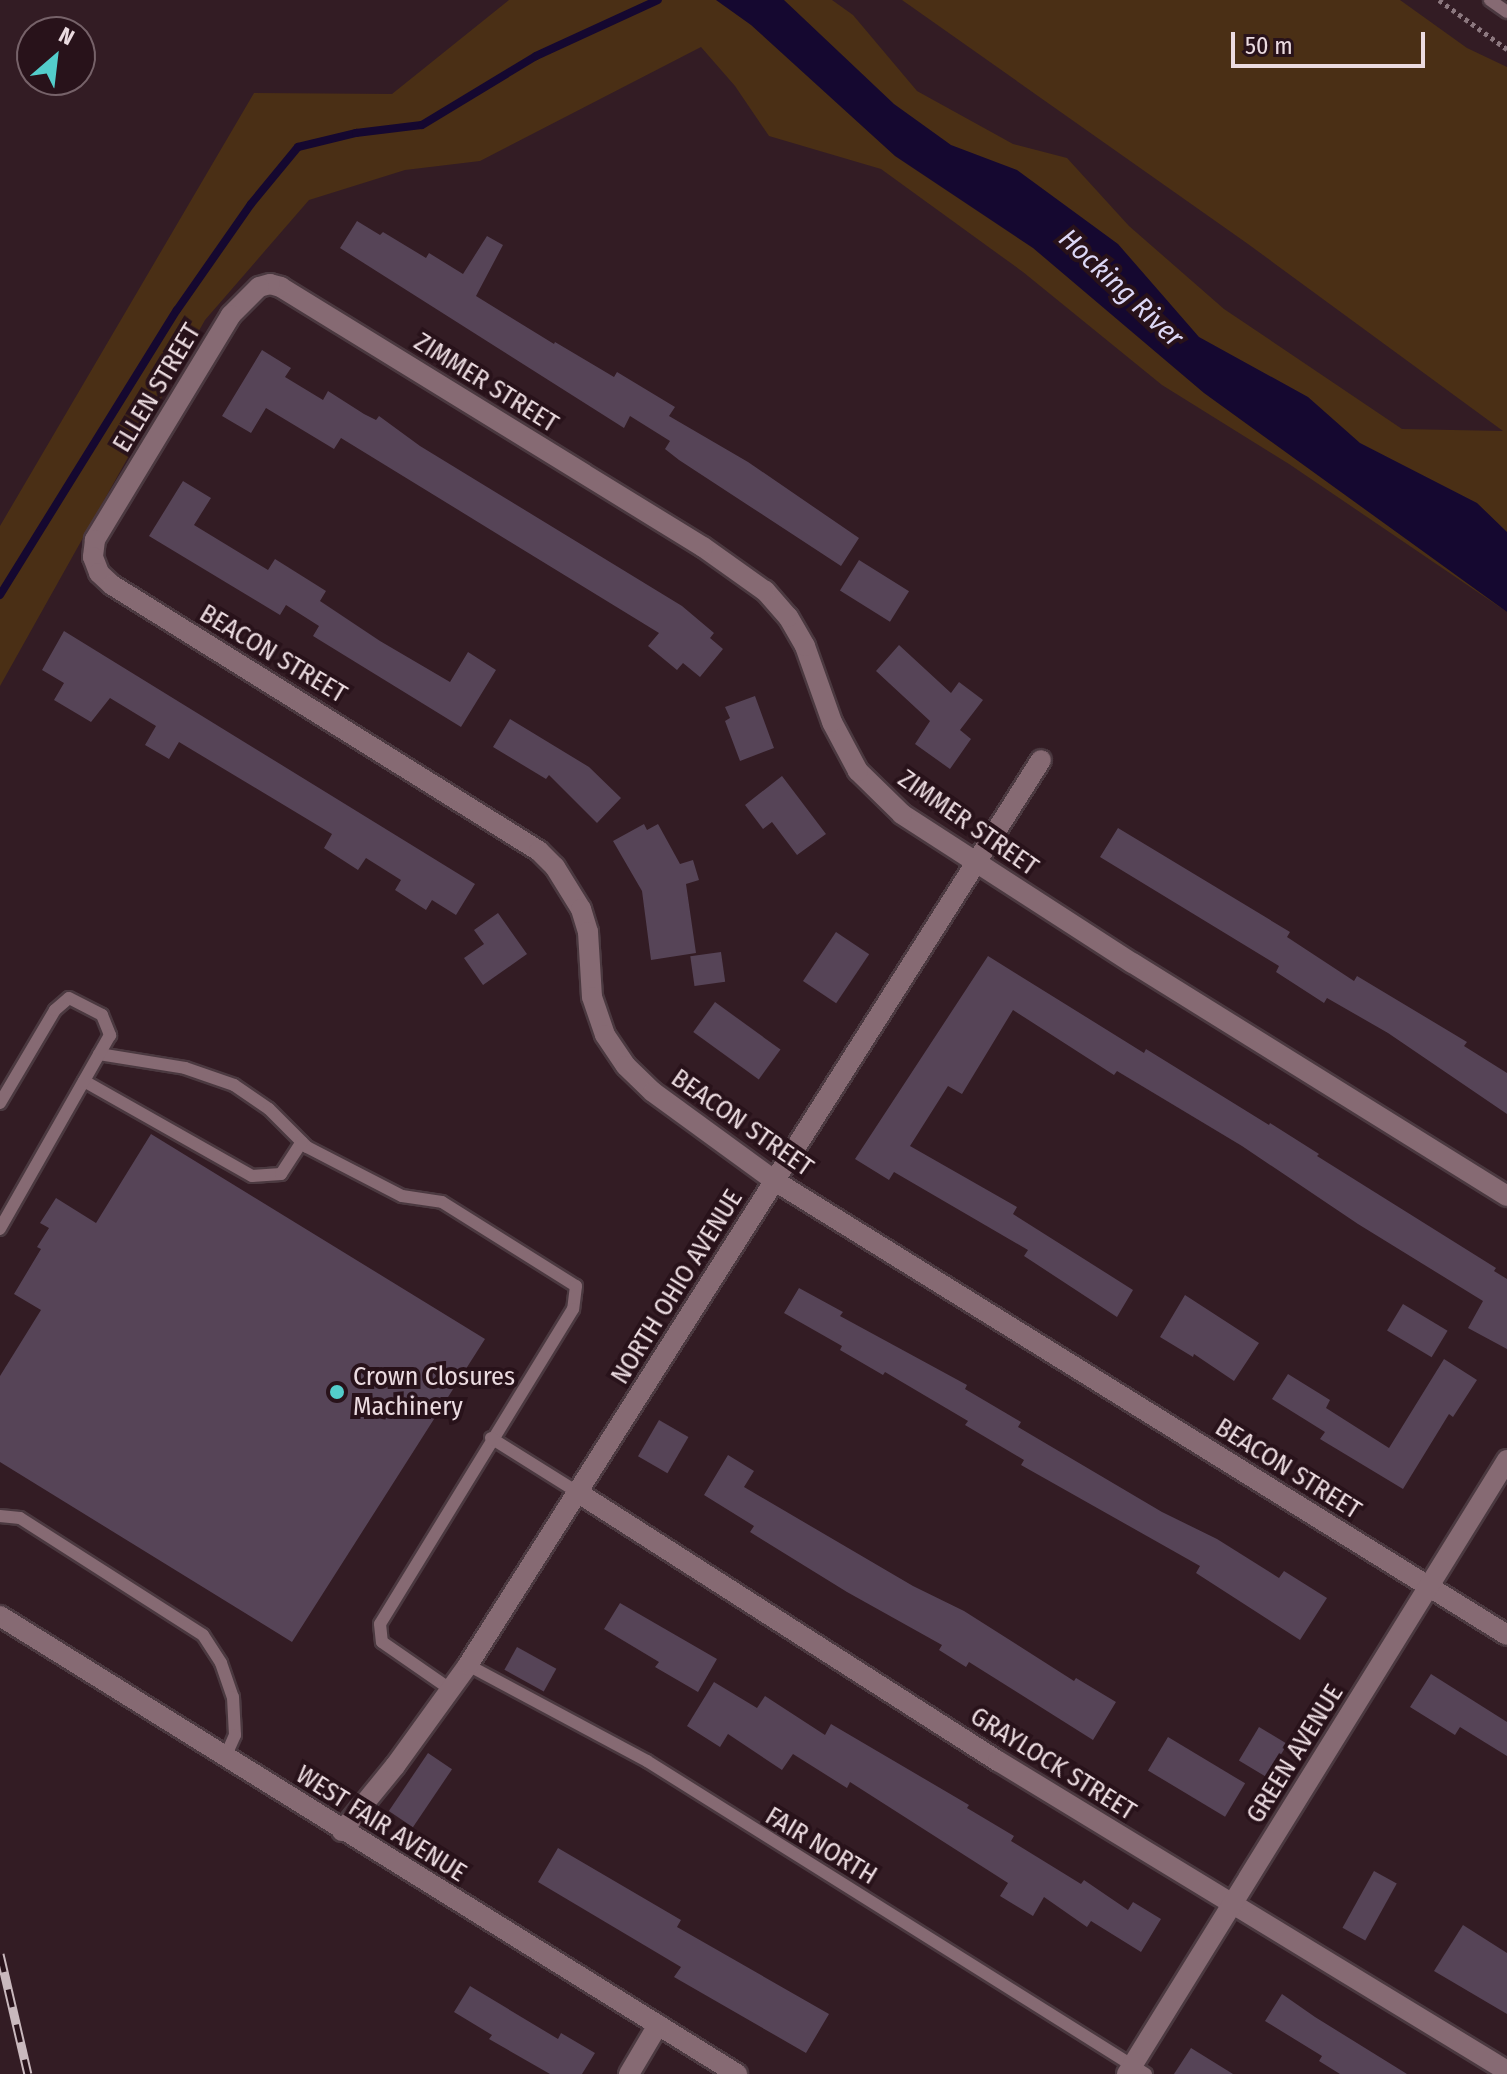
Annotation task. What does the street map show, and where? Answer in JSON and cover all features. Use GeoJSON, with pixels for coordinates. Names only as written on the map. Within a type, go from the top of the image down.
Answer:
{"type":"FeatureCollection","features":[{"type":"Feature","properties":{"kind":"street","name":"ELLEN STREET"},"geometry":{"type":"LineString","coordinates":[[95,540],[231,315],[259,287],[270,284],[281,287]]}},
{"type":"Feature","properties":{"kind":"street","name":"ZIMMER STREET"},"geometry":{"type":"LineString","coordinates":[[281,287],[703,547],[765,591],[788,617],[805,646],[832,722],[858,771],[902,814],[1507,1196]]}},
{"type":"Feature","properties":{"kind":"street","name":"BEACON STREET"},"geometry":{"type":"LineString","coordinates":[[95,540],[93,557],[99,573],[112,585],[539,851],[555,867],[581,909],[588,932],[592,997],[598,1016],[626,1066],[653,1092],[775,1181],[1507,1635]]}},
{"type":"Feature","properties":{"kind":"street","name":"NORTH OHIO AVENUE"},"geometry":{"type":"LineString","coordinates":[[342,1831],[395,1766],[468,1665],[978,864],[1041,760]]}},
{"type":"Feature","properties":{"kind":"street","name":"GREEN AVENUE"},"geometry":{"type":"LineString","coordinates":[[1135,2071],[1233,1905],[1507,1460]]}},
{"type":"Feature","properties":{"kind":"street","name":"GRAYLOCK STREET"},"geometry":{"type":"LineString","coordinates":[[577,1492],[998,1761],[1507,2071]]}},
{"type":"Feature","properties":{"kind":"street","name":"WEST FAIR AVENUE"},"geometry":{"type":"LineString","coordinates":[[0,1616],[737,2074]]}},
{"type":"Feature","properties":{"kind":"street"},"geometry":{"type":"LineString","coordinates":[[629,2074],[658,2025]]}},
{"type":"Feature","properties":{"kind":"lane"},"geometry":{"type":"LineString","coordinates":[[1490,0],[1507,12]]}},
{"type":"Feature","properties":{"kind":"lane"},"geometry":{"type":"LineString","coordinates":[[0,1103],[55,1010],[69,998],[102,1015],[110,1035],[0,1229]]}},
{"type":"Feature","properties":{"kind":"lane"},"geometry":{"type":"LineString","coordinates":[[99,1054],[185,1068],[234,1085],[269,1109],[302,1142],[402,1196],[442,1202],[576,1286],[573,1309],[491,1438],[380,1624],[382,1642],[450,1689]]}},
{"type":"Feature","properties":{"kind":"lane"},"geometry":{"type":"LineString","coordinates":[[84,1081],[252,1176],[281,1174],[302,1142]]}},
{"type":"Feature","properties":{"kind":"lane"},"geometry":{"type":"LineString","coordinates":[[491,1438],[577,1492]]}},
{"type":"Feature","properties":{"kind":"lane"},"geometry":{"type":"LineString","coordinates":[[0,1516],[20,1518],[203,1635],[221,1663],[233,1697],[235,1735],[225,1757]]}},
{"type":"Feature","properties":{"kind":"lane","name":"FAIR NORTH"},"geometry":{"type":"LineString","coordinates":[[468,1665],[647,1761],[1135,2071]]}},
{"type":"Feature","properties":{"kind":"path"},"geometry":{"type":"LineString","coordinates":[[1439,0],[1507,49]]}},
{"type":"Feature","properties":{"kind":"shaded area"},"geometry":{"type":"Polygon","coordinates":[[[509,0],[832,0],[853,15],[917,91],[1013,144],[1067,158],[1129,226],[1224,309],[1402,429],[1503,431],[1248,244],[902,0],[1400,0],[1467,48],[1507,67],[1507,612],[1289,464],[1162,385],[1023,272],[881,169],[769,136],[735,86],[701,47],[480,161],[405,170],[309,200],[205,320],[0,686],[0,526],[254,93],[392,94],[509,0]]]}},
{"type":"Feature","properties":{"kind":"water","name":"Hocking River"},"geometry":{"type":"Polygon","coordinates":[[[716,0],[784,0],[894,104],[951,145],[1017,170],[1118,244],[1199,337],[1308,397],[1360,443],[1477,503],[1507,532],[1507,612],[1204,393],[1033,248],[895,156],[751,25],[716,0]]]}},
{"type":"Feature","properties":{"kind":"building"},"geometry":{"type":"Polygon","coordinates":[[[357,221],[380,235],[383,232],[426,258],[429,253],[463,274],[487,236],[503,245],[476,296],[554,344],[614,377],[617,372],[675,407],[669,416],[748,462],[859,538],[841,566],[679,460],[665,449],[670,441],[630,416],[624,428],[340,248],[357,221]]]}},
{"type":"Feature","properties":{"kind":"building"},"geometry":{"type":"Polygon","coordinates":[[[262,350],[291,368],[285,377],[323,400],[328,391],[376,420],[379,416],[420,446],[682,606],[714,633],[710,638],[723,649],[700,677],[683,663],[677,670],[648,646],[659,633],[341,438],[334,449],[266,408],[251,433],[222,416],[262,350]]]}},
{"type":"Feature","properties":{"kind":"building"},"geometry":{"type":"Polygon","coordinates":[[[183,481],[211,498],[194,525],[268,570],[275,559],[326,591],[320,601],[380,641],[450,682],[468,652],[496,670],[461,727],[313,636],[319,626],[286,605],[280,615],[149,536],[183,481]]]}},
{"type":"Feature","properties":{"kind":"building"},"geometry":{"type":"Polygon","coordinates":[[[859,560],[909,591],[890,622],[840,591],[859,560]]]}},
{"type":"Feature","properties":{"kind":"building"},"geometry":{"type":"Polygon","coordinates":[[[64,631],[475,884],[456,915],[432,900],[426,910],[395,890],[401,880],[366,858],[358,870],[324,848],[332,834],[179,742],[169,759],[145,745],[156,726],[110,698],[91,722],[54,700],[64,683],[42,670],[64,631]]]}},
{"type":"Feature","properties":{"kind":"building"},"geometry":{"type":"Polygon","coordinates":[[[899,645],[951,693],[959,682],[983,700],[960,730],[971,739],[950,769],[915,744],[930,721],[876,671],[899,645]]]}},
{"type":"Feature","properties":{"kind":"building"},"geometry":{"type":"Polygon","coordinates":[[[755,696],[774,748],[740,761],[725,721],[730,718],[725,707],[755,696]]]}},
{"type":"Feature","properties":{"kind":"building"},"geometry":{"type":"Polygon","coordinates":[[[510,719],[589,767],[621,798],[597,823],[549,775],[546,779],[493,747],[510,719]]]}},
{"type":"Feature","properties":{"kind":"building"},"geometry":{"type":"Polygon","coordinates":[[[782,776],[826,834],[797,855],[772,822],[763,829],[745,805],[782,776]]]}},
{"type":"Feature","properties":{"kind":"building"},"geometry":{"type":"Polygon","coordinates":[[[644,824],[647,830],[658,824],[680,864],[693,860],[699,880],[686,884],[696,953],[651,960],[642,891],[613,841],[644,824]]]}},
{"type":"Feature","properties":{"kind":"building"},"geometry":{"type":"Polygon","coordinates":[[[1118,828],[1290,932],[1287,937],[1354,981],[1357,976],[1467,1042],[1464,1046],[1507,1073],[1507,1114],[1388,1033],[1327,998],[1324,1003],[1276,972],[1279,966],[1100,857],[1118,828]]]}},
{"type":"Feature","properties":{"kind":"building"},"geometry":{"type":"Polygon","coordinates":[[[498,913],[527,954],[483,985],[464,958],[484,944],[474,930],[498,913]]]}},
{"type":"Feature","properties":{"kind":"building"},"geometry":{"type":"Polygon","coordinates":[[[836,932],[869,954],[836,1003],[803,981],[836,932]]]}},
{"type":"Feature","properties":{"kind":"building"},"geometry":{"type":"Polygon","coordinates":[[[721,952],[725,982],[694,986],[690,956],[721,952]]]}},
{"type":"Feature","properties":{"kind":"building"},"geometry":{"type":"Polygon","coordinates":[[[988,956],[1144,1053],[1146,1049],[1270,1123],[1496,1268],[1494,1271],[1507,1279],[1507,1349],[1468,1328],[1483,1301],[1358,1224],[1242,1146],[1117,1071],[1114,1075],[1013,1010],[962,1094],[948,1086],[910,1146],[1017,1207],[1013,1214],[1133,1290],[1117,1317],[1024,1256],[1028,1250],[894,1172],[889,1180],[855,1159],[988,956]]]}},
{"type":"Feature","properties":{"kind":"building"},"geometry":{"type":"Polygon","coordinates":[[[715,1002],[781,1050],[759,1080],[693,1032],[715,1002]]]}},
{"type":"Feature","properties":{"kind":"building","name":"Crown Closures Machinery"},"geometry":{"type":"Polygon","coordinates":[[[151,1134],[485,1339],[292,1642],[0,1462],[0,1376],[41,1310],[14,1294],[41,1249],[37,1247],[49,1228],[40,1223],[56,1198],[96,1223],[151,1134]]]}},
{"type":"Feature","properties":{"kind":"building"},"geometry":{"type":"Polygon","coordinates":[[[799,1288],[843,1312],[840,1316],[967,1385],[965,1389],[1021,1422],[1018,1427],[1162,1512],[1217,1539],[1279,1578],[1284,1571],[1327,1598],[1300,1640],[1196,1573],[1200,1566],[1021,1465],[1024,1460],[965,1425],[968,1421],[885,1372],[883,1375],[840,1350],[842,1346],[784,1313],[799,1288]]]}},
{"type":"Feature","properties":{"kind":"building"},"geometry":{"type":"Polygon","coordinates":[[[1185,1295],[1259,1343],[1234,1381],[1194,1354],[1193,1357],[1160,1337],[1185,1295]]]}},
{"type":"Feature","properties":{"kind":"building"},"geometry":{"type":"Polygon","coordinates":[[[1403,1304],[1448,1331],[1432,1357],[1387,1331],[1403,1304]]]}},
{"type":"Feature","properties":{"kind":"building"},"geometry":{"type":"Polygon","coordinates":[[[1444,1359],[1477,1380],[1453,1417],[1449,1414],[1403,1489],[1320,1439],[1325,1432],[1272,1399],[1288,1374],[1330,1400],[1326,1408],[1389,1448],[1444,1359]]]}},
{"type":"Feature","properties":{"kind":"building"},"geometry":{"type":"Polygon","coordinates":[[[659,1420],[688,1437],[667,1473],[638,1456],[659,1420]]]}},
{"type":"Feature","properties":{"kind":"building"},"geometry":{"type":"Polygon","coordinates":[[[728,1455],[754,1471],[744,1487],[913,1586],[964,1611],[1074,1681],[1076,1678],[1116,1702],[1093,1740],[969,1662],[966,1667],[939,1650],[942,1645],[847,1592],[750,1532],[754,1526],[704,1495],[728,1455]]]}},
{"type":"Feature","properties":{"kind":"building"},"geometry":{"type":"Polygon","coordinates":[[[620,1603],[717,1659],[698,1692],[655,1667],[659,1662],[604,1629],[620,1603]]]}},
{"type":"Feature","properties":{"kind":"building"},"geometry":{"type":"Polygon","coordinates":[[[517,1647],[556,1669],[544,1692],[504,1670],[517,1647]]]}},
{"type":"Feature","properties":{"kind":"building"},"geometry":{"type":"Polygon","coordinates":[[[1431,1674],[1507,1722],[1507,1756],[1460,1727],[1455,1735],[1410,1707],[1431,1674]]]}},
{"type":"Feature","properties":{"kind":"building"},"geometry":{"type":"Polygon","coordinates":[[[714,1682],[757,1708],[765,1696],[825,1735],[831,1724],[969,1805],[967,1808],[1014,1836],[1011,1841],[1081,1884],[1084,1880],[1128,1910],[1133,1902],[1161,1919],[1141,1952],[1091,1921],[1087,1927],[1044,1897],[1033,1916],[1000,1896],[1008,1883],[850,1782],[847,1788],[793,1754],[782,1770],[728,1734],[720,1747],[687,1726],[714,1682]]]}},
{"type":"Feature","properties":{"kind":"building"},"geometry":{"type":"Polygon","coordinates":[[[1259,1727],[1287,1744],[1267,1777],[1239,1760],[1259,1727]]]}},
{"type":"Feature","properties":{"kind":"building"},"geometry":{"type":"Polygon","coordinates":[[[1168,1737],[1245,1783],[1225,1817],[1148,1770],[1168,1737]]]}},
{"type":"Feature","properties":{"kind":"building"},"geometry":{"type":"Polygon","coordinates":[[[428,1753],[452,1769],[413,1827],[389,1811],[428,1753]]]}},
{"type":"Feature","properties":{"kind":"building"},"geometry":{"type":"Polygon","coordinates":[[[558,1848],[681,1920],[677,1927],[829,2014],[806,2053],[674,1977],[681,1967],[538,1882],[558,1848]]]}},
{"type":"Feature","properties":{"kind":"building"},"geometry":{"type":"Polygon","coordinates":[[[1374,1871],[1397,1884],[1365,1940],[1342,1928],[1374,1871]]]}},
{"type":"Feature","properties":{"kind":"building"},"geometry":{"type":"Polygon","coordinates":[[[1463,1925],[1507,1953],[1507,2014],[1434,1971],[1463,1925]]]}},
{"type":"Feature","properties":{"kind":"building"},"geometry":{"type":"Polygon","coordinates":[[[470,1986],[558,2039],[561,2033],[595,2053],[582,2074],[550,2074],[489,2039],[492,2035],[454,2012],[470,1986]]]}},
{"type":"Feature","properties":{"kind":"building"},"geometry":{"type":"Polygon","coordinates":[[[1282,1994],[1407,2074],[1340,2074],[1319,2061],[1322,2056],[1265,2021],[1282,1994]]]}},
{"type":"Feature","properties":{"kind":"building"},"geometry":{"type":"Polygon","coordinates":[[[1191,2048],[1233,2074],[1174,2074],[1191,2048]]]}},
{"type":"Feature","properties":{"kind":"waterway"},"geometry":{"type":"LineString","coordinates":[[0,595],[177,310],[251,204],[298,147],[356,133],[422,125],[536,56],[658,0]]}},
{"type":"Feature","properties":{"kind":"railway"},"geometry":{"type":"LineString","coordinates":[[0,1954],[28,2074]]}},
{"type":"Feature","properties":{"kind":"place","name":"Crown Closures Machinery"},"geometry":{"type":"Point","coordinates":[337,1392]}}]}
